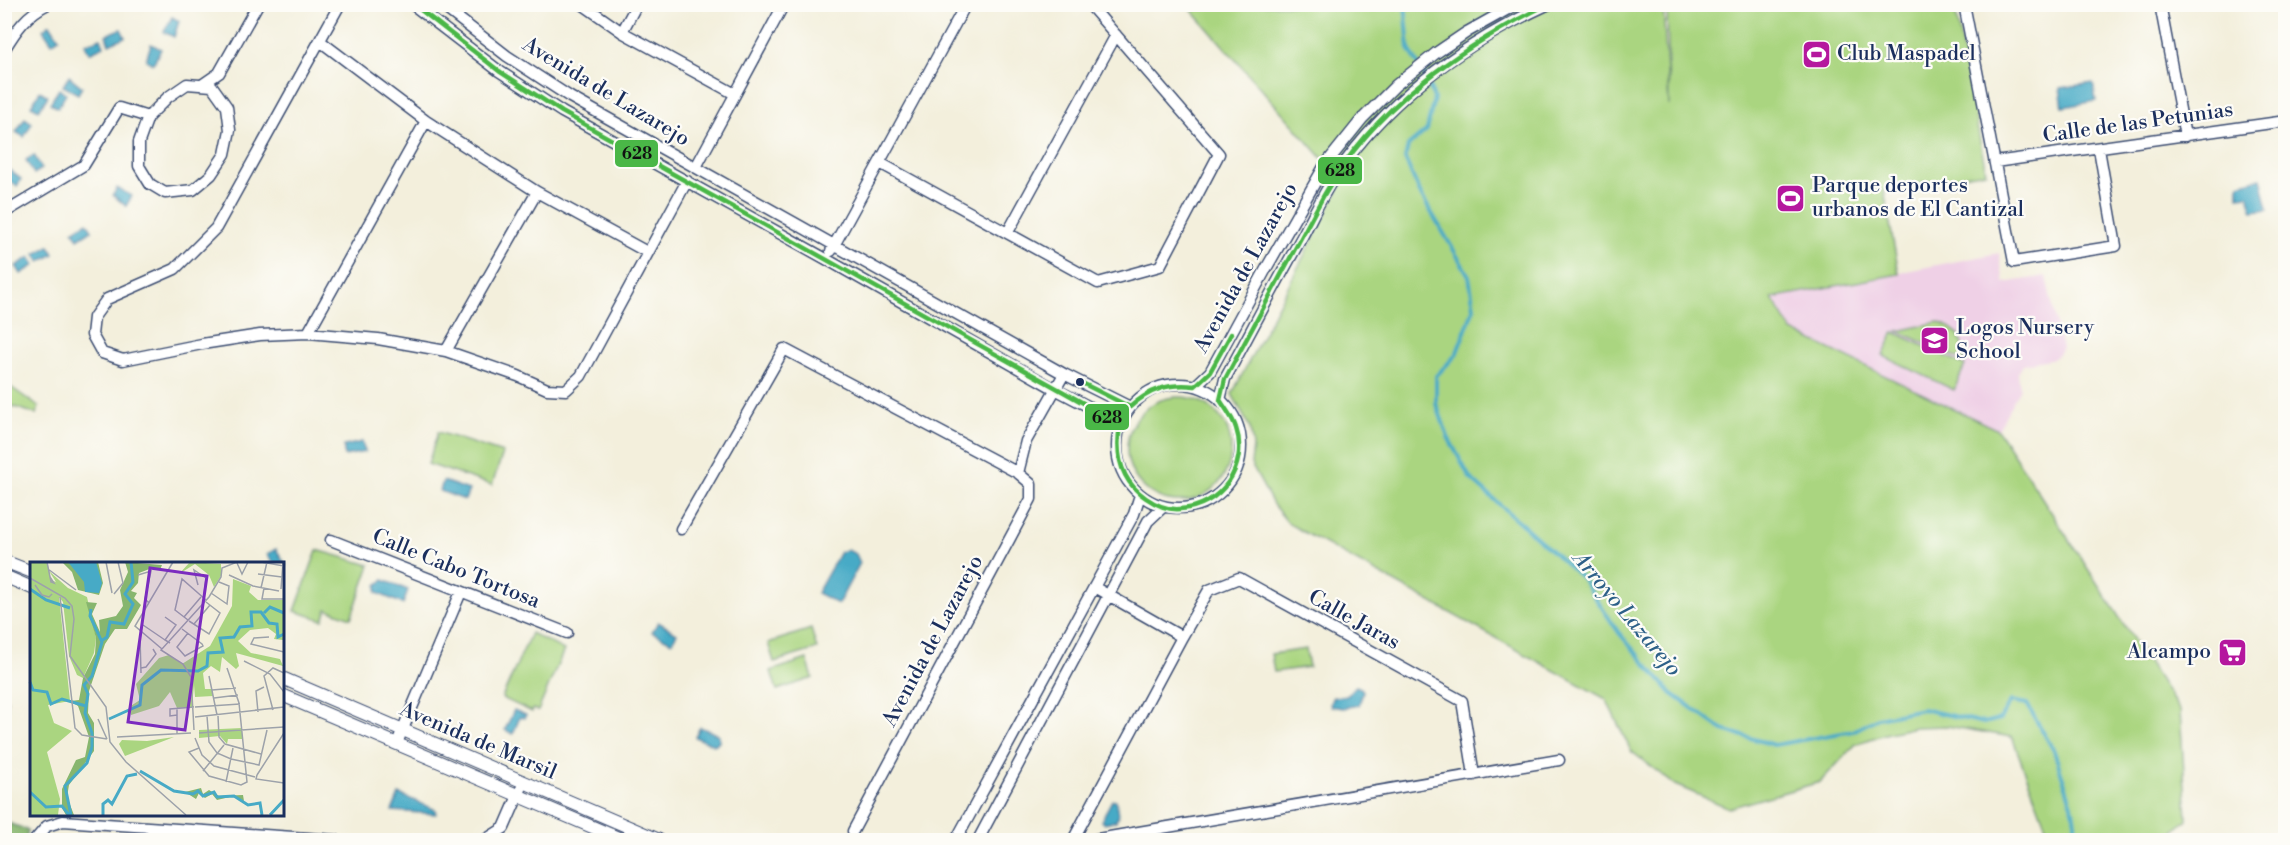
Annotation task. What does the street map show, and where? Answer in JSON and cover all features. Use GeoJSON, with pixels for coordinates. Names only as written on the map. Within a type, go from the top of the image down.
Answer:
{"type":"FeatureCollection","features":[{"type":"Feature","properties":{"kind":"street"},"geometry":{"type":"LineString","coordinates":[[4,50],[24,21],[36,10],[48,4]]}},
{"type":"Feature","properties":{"kind":"street"},"geometry":{"type":"LineString","coordinates":[[203,84],[219,73],[258,4]]}},
{"type":"Feature","properties":{"kind":"street"},"geometry":{"type":"LineString","coordinates":[[340,4],[216,228],[175,269],[107,299],[94,317],[92,335],[102,353],[123,360],[260,335],[308,333],[378,339],[446,351],[547,388],[566,390],[581,376],[687,181]]}},
{"type":"Feature","properties":{"kind":"street","name":"Avenida de Lazarejo"},"geometry":{"type":"LineString","coordinates":[[412,4],[499,71],[562,112],[1103,414],[1120,426]]}},
{"type":"Feature","properties":{"kind":"street","name":"Avenida de Lazarejo"},"geometry":{"type":"LineString","coordinates":[[440,4],[507,56],[570,97],[1064,374],[1130,407]]}},
{"type":"Feature","properties":{"kind":"street"},"geometry":{"type":"LineString","coordinates":[[582,4],[622,32],[735,94]]}},
{"type":"Feature","properties":{"kind":"street"},"geometry":{"type":"LineString","coordinates":[[622,32],[637,4]]}},
{"type":"Feature","properties":{"kind":"street","name":"Avenida de Lazarejo"},"geometry":{"type":"LineString","coordinates":[[696,167],[784,4]]}},
{"type":"Feature","properties":{"kind":"street"},"geometry":{"type":"LineString","coordinates":[[826,259],[966,4]]}},
{"type":"Feature","properties":{"kind":"street"},"geometry":{"type":"LineString","coordinates":[[880,163],[1098,283],[1160,266],[1219,154],[1089,4]]}},
{"type":"Feature","properties":{"kind":"street","name":"Avenida de Lazarejo"},"geometry":{"type":"LineString","coordinates":[[1195,386],[1210,372],[1325,165],[1362,119],[1396,85],[1436,53],[1516,4]]}},
{"type":"Feature","properties":{"kind":"street","name":"Avenida de Lazarejo"},"geometry":{"type":"LineString","coordinates":[[1220,400],[1225,379],[1337,173],[1372,129],[1405,96],[1444,64],[1508,23],[1549,4]]}},
{"type":"Feature","properties":{"kind":"street"},"geometry":{"type":"LineString","coordinates":[[1964,4],[2014,262],[2116,246],[2099,149]]}},
{"type":"Feature","properties":{"kind":"street"},"geometry":{"type":"LineString","coordinates":[[2160,4],[2185,136]]}},
{"type":"Feature","properties":{"kind":"street"},"geometry":{"type":"LineString","coordinates":[[1008,232],[1116,35]]}},
{"type":"Feature","properties":{"kind":"street"},"geometry":{"type":"LineString","coordinates":[[320,40],[426,121],[537,192],[647,252]]}},
{"type":"Feature","properties":{"kind":"street"},"geometry":{"type":"LineString","coordinates":[[219,73],[220,96]]}},
{"type":"Feature","properties":{"kind":"street"},"geometry":{"type":"LineString","coordinates":[[188,84],[212,86],[220,96],[227,107],[230,130],[225,154],[211,175],[193,190],[165,193],[150,184],[139,166],[139,142],[148,117],[168,97],[188,84]]}},
{"type":"Feature","properties":{"kind":"street"},"geometry":{"type":"LineString","coordinates":[[4,213],[84,165],[119,108],[148,117]]}},
{"type":"Feature","properties":{"kind":"street"},"geometry":{"type":"LineString","coordinates":[[308,333],[426,121]]}},
{"type":"Feature","properties":{"kind":"street","name":"Calle de las Petunias"},"geometry":{"type":"LineString","coordinates":[[1995,162],[2286,121]]}},
{"type":"Feature","properties":{"kind":"street"},"geometry":{"type":"LineString","coordinates":[[446,351],[537,192]]}},
{"type":"Feature","properties":{"kind":"street"},"geometry":{"type":"LineString","coordinates":[[681,530],[784,349],[1018,473],[1026,441],[1064,374]]}},
{"type":"Feature","properties":{"kind":"street"},"geometry":{"type":"LineString","coordinates":[[1180,384],[1208,391],[1220,400],[1231,412],[1238,427],[1241,444],[1240,460],[1234,476],[1224,489],[1211,500],[1180,509],[1163,507],[1140,495],[1121,471],[1117,456],[1120,426],[1130,407],[1140,397],[1159,387],[1180,384]]}},
{"type":"Feature","properties":{"kind":"street","name":"Avenida de Lazarejo"},"geometry":{"type":"LineString","coordinates":[[853,831],[1031,499],[1031,484],[1018,473]]}},
{"type":"Feature","properties":{"kind":"street"},"geometry":{"type":"LineString","coordinates":[[956,840],[1134,514],[1140,495]]}},
{"type":"Feature","properties":{"kind":"street"},"geometry":{"type":"LineString","coordinates":[[978,840],[1148,521],[1163,507]]}},
{"type":"Feature","properties":{"kind":"street","name":"Calle Cabo Tortosa"},"geometry":{"type":"LineString","coordinates":[[331,540],[567,633]]}},
{"type":"Feature","properties":{"kind":"street"},"geometry":{"type":"LineString","coordinates":[[4,561],[30,571]]}},
{"type":"Feature","properties":{"kind":"street"},"geometry":{"type":"LineString","coordinates":[[4,576],[30,587]]}},
{"type":"Feature","properties":{"kind":"street","name":"Calle Jaras"},"geometry":{"type":"LineString","coordinates":[[1073,840],[1209,590],[1239,579],[1462,701],[1474,775]]}},
{"type":"Feature","properties":{"kind":"street"},"geometry":{"type":"LineString","coordinates":[[1094,587],[1182,636]]}},
{"type":"Feature","properties":{"kind":"street"},"geometry":{"type":"LineString","coordinates":[[397,743],[460,592]]}},
{"type":"Feature","properties":{"kind":"street","name":"Avenida de Marsil"},"geometry":{"type":"LineString","coordinates":[[284,679],[659,840]]}},
{"type":"Feature","properties":{"kind":"street","name":"Avenida de Marsil"},"geometry":{"type":"LineString","coordinates":[[284,696],[623,840]]}},
{"type":"Feature","properties":{"kind":"street"},"geometry":{"type":"LineString","coordinates":[[1092,840],[1558,760]]}},
{"type":"Feature","properties":{"kind":"street"},"geometry":{"type":"LineString","coordinates":[[484,840],[504,828],[524,782]]}},
{"type":"Feature","properties":{"kind":"street"},"geometry":{"type":"LineString","coordinates":[[35,840],[47,826],[63,821],[336,840]]}},
{"type":"Feature","properties":{"kind":"shaded area","name":"Logos Nursery School"},"geometry":{"type":"Polygon","coordinates":[[[1999,253],[2004,283],[2046,276],[2062,348],[2055,358],[2023,364],[2018,373],[2020,388],[1998,430],[1792,331],[1773,297],[1999,253]]]}},
{"type":"Feature","properties":{"kind":"green space"},"geometry":{"type":"Polygon","coordinates":[[[1187,5],[1663,5],[1669,106],[1667,5],[1954,5],[1986,172],[1884,190],[1899,274],[1772,298],[1792,331],[1998,430],[2180,711],[2187,819],[2165,840],[2051,840],[2012,737],[1947,726],[1915,727],[1856,744],[1820,782],[1729,808],[1675,785],[1631,751],[1606,699],[1289,524],[1274,506],[1251,464],[1253,446],[1250,428],[1232,394],[1345,177],[1332,169],[1187,5]]]}},
{"type":"Feature","properties":{"kind":"green space"},"geometry":{"type":"Polygon","coordinates":[[[1938,322],[1952,329],[1959,336],[1965,361],[1898,331],[1938,322]]]}},
{"type":"Feature","properties":{"kind":"green space"},"geometry":{"type":"Polygon","coordinates":[[[1894,332],[1965,365],[1954,390],[1883,356],[1894,332]]]}},
{"type":"Feature","properties":{"kind":"green space"},"geometry":{"type":"Polygon","coordinates":[[[5,383],[39,407],[36,414],[5,404],[5,383]]]}},
{"type":"Feature","properties":{"kind":"green space"},"geometry":{"type":"Polygon","coordinates":[[[1179,397],[1199,401],[1216,412],[1227,429],[1231,449],[1227,469],[1216,486],[1199,497],[1179,501],[1159,497],[1142,486],[1131,469],[1127,449],[1131,429],[1142,412],[1159,401],[1179,397]]]}},
{"type":"Feature","properties":{"kind":"green space"},"geometry":{"type":"Polygon","coordinates":[[[438,432],[503,453],[492,485],[428,464],[438,432]]]}},
{"type":"Feature","properties":{"kind":"green space"},"geometry":{"type":"Polygon","coordinates":[[[317,550],[370,565],[351,618],[327,609],[323,620],[295,611],[317,550]]]}},
{"type":"Feature","properties":{"kind":"green space"},"geometry":{"type":"Polygon","coordinates":[[[811,629],[817,649],[774,662],[768,643],[811,629]]]}},
{"type":"Feature","properties":{"kind":"green space"},"geometry":{"type":"Polygon","coordinates":[[[531,633],[564,650],[538,711],[533,709],[532,712],[502,698],[531,633]]]}},
{"type":"Feature","properties":{"kind":"green space"},"geometry":{"type":"Polygon","coordinates":[[[1306,649],[1309,667],[1274,672],[1271,654],[1306,649]]]}},
{"type":"Feature","properties":{"kind":"green space"},"geometry":{"type":"Polygon","coordinates":[[[807,659],[813,678],[777,690],[771,671],[807,659]]]}},
{"type":"Feature","properties":{"kind":"green space"},"geometry":{"type":"Polygon","coordinates":[[[5,698],[7,700],[8,764],[5,775],[5,698]]]}},
{"type":"Feature","properties":{"kind":"green space"},"geometry":{"type":"Polygon","coordinates":[[[5,822],[28,830],[26,840],[5,840],[5,822]]]}},
{"type":"Feature","properties":{"kind":"water"},"geometry":{"type":"Polygon","coordinates":[[[172,17],[179,21],[174,37],[164,32],[172,17]]]}},
{"type":"Feature","properties":{"kind":"water"},"geometry":{"type":"Polygon","coordinates":[[[50,24],[59,38],[52,43],[43,30],[50,24]]]}},
{"type":"Feature","properties":{"kind":"water"},"geometry":{"type":"Polygon","coordinates":[[[121,29],[125,37],[109,44],[106,35],[121,29]]]}},
{"type":"Feature","properties":{"kind":"water"},"geometry":{"type":"Polygon","coordinates":[[[101,38],[104,46],[89,53],[85,44],[101,38]]]}},
{"type":"Feature","properties":{"kind":"water"},"geometry":{"type":"Polygon","coordinates":[[[151,44],[161,49],[153,64],[146,60],[151,44]]]}},
{"type":"Feature","properties":{"kind":"water"},"geometry":{"type":"Polygon","coordinates":[[[69,76],[82,87],[78,94],[63,86],[69,76]]]}},
{"type":"Feature","properties":{"kind":"water"},"geometry":{"type":"Polygon","coordinates":[[[2093,83],[2096,101],[2063,107],[2060,88],[2093,83]]]}},
{"type":"Feature","properties":{"kind":"water"},"geometry":{"type":"Polygon","coordinates":[[[59,89],[66,94],[58,108],[50,103],[59,89]]]}},
{"type":"Feature","properties":{"kind":"water"},"geometry":{"type":"Polygon","coordinates":[[[40,91],[48,96],[39,110],[31,106],[40,91]]]}},
{"type":"Feature","properties":{"kind":"water"},"geometry":{"type":"Polygon","coordinates":[[[25,118],[32,123],[24,137],[16,132],[25,118]]]}},
{"type":"Feature","properties":{"kind":"water"},"geometry":{"type":"Polygon","coordinates":[[[34,155],[42,169],[34,174],[26,160],[34,155]]]}},
{"type":"Feature","properties":{"kind":"water"},"geometry":{"type":"Polygon","coordinates":[[[8,169],[21,179],[17,186],[5,179],[8,169]]]}},
{"type":"Feature","properties":{"kind":"water"},"geometry":{"type":"Polygon","coordinates":[[[2261,178],[2268,209],[2253,211],[2248,195],[2239,196],[2239,184],[2261,178]]]}},
{"type":"Feature","properties":{"kind":"water"},"geometry":{"type":"Polygon","coordinates":[[[117,188],[132,196],[126,206],[113,195],[117,188]]]}},
{"type":"Feature","properties":{"kind":"water"},"geometry":{"type":"Polygon","coordinates":[[[87,222],[92,230],[78,239],[73,231],[87,222]]]}},
{"type":"Feature","properties":{"kind":"water"},"geometry":{"type":"Polygon","coordinates":[[[49,246],[54,254],[40,262],[35,254],[49,246]]]}},
{"type":"Feature","properties":{"kind":"water"},"geometry":{"type":"Polygon","coordinates":[[[30,257],[35,265],[21,274],[16,266],[30,257]]]}},
{"type":"Feature","properties":{"kind":"water"},"geometry":{"type":"Polygon","coordinates":[[[362,442],[365,452],[344,456],[344,446],[362,442]]]}},
{"type":"Feature","properties":{"kind":"water"},"geometry":{"type":"Polygon","coordinates":[[[443,481],[469,490],[465,500],[440,491],[443,481]]]}},
{"type":"Feature","properties":{"kind":"water"},"geometry":{"type":"Polygon","coordinates":[[[276,549],[286,565],[284,566],[284,562],[272,562],[267,554],[276,549]]]}},
{"type":"Feature","properties":{"kind":"water"},"geometry":{"type":"Polygon","coordinates":[[[847,550],[856,554],[860,563],[838,604],[817,593],[840,552],[847,550]]]}},
{"type":"Feature","properties":{"kind":"water"},"geometry":{"type":"Polygon","coordinates":[[[383,580],[408,590],[403,604],[377,593],[377,585],[383,580]]]}},
{"type":"Feature","properties":{"kind":"water"},"geometry":{"type":"Polygon","coordinates":[[[658,622],[677,633],[672,642],[652,632],[658,622]]]}},
{"type":"Feature","properties":{"kind":"water"},"geometry":{"type":"Polygon","coordinates":[[[1356,686],[1363,691],[1359,705],[1343,708],[1331,706],[1330,702],[1333,697],[1347,696],[1356,686]]]}},
{"type":"Feature","properties":{"kind":"water"},"geometry":{"type":"Polygon","coordinates":[[[514,710],[526,715],[524,718],[520,717],[513,734],[505,730],[514,710]]]}},
{"type":"Feature","properties":{"kind":"water"},"geometry":{"type":"Polygon","coordinates":[[[700,727],[719,735],[719,742],[714,745],[695,737],[700,727]]]}},
{"type":"Feature","properties":{"kind":"water"},"geometry":{"type":"Polygon","coordinates":[[[399,794],[436,810],[436,814],[392,811],[399,794]]]}},
{"type":"Feature","properties":{"kind":"water"},"geometry":{"type":"Polygon","coordinates":[[[1112,800],[1116,800],[1118,816],[1116,821],[1103,823],[1101,821],[1112,800]]]}},
{"type":"Feature","properties":{"kind":"waterway","name":"Arroyo Lazarejo"},"geometry":{"type":"LineString","coordinates":[[1405,4],[1409,49],[1423,72],[1434,98],[1427,130],[1408,146],[1405,159],[1421,195],[1469,276],[1474,308],[1456,355],[1436,376],[1436,403],[1448,437],[1470,478],[1582,578],[1619,633],[1671,693],[1723,730],[1774,745],[1853,731],[1878,718],[1922,709],[1984,723],[2000,719],[2011,701],[2027,704],[2054,751],[2072,805],[2078,840]]}},
{"type":"Feature","properties":{"kind":"transit line","name":"628"},"geometry":{"type":"LineString","coordinates":[[413,4],[499,71],[562,112],[1103,414],[1120,426],[1119,457],[1125,475],[1131,484],[1154,503],[1176,509],[1195,507],[1208,501],[1219,493],[1235,470],[1239,442],[1236,428],[1220,400],[1225,379],[1324,195],[1344,163],[1393,107],[1421,83],[1482,40],[1548,4]]}},
{"type":"Feature","properties":{"kind":"transit line","name":"628"},"geometry":{"type":"LineString","coordinates":[[1080,382],[1130,407],[1160,389],[1177,385],[1195,386],[1210,372],[1231,334]]}},
{"type":"Feature","properties":{"kind":"place","name":"Club Maspadel"},"geometry":{"type":"Point","coordinates":[1816,54]}},
{"type":"Feature","properties":{"kind":"place","name":"Parque deportes urbanos de El Cantizal"},"geometry":{"type":"Point","coordinates":[1791,198]}},
{"type":"Feature","properties":{"kind":"place","name":"Logos Nursery School"},"geometry":{"type":"Point","coordinates":[1935,340]}},
{"type":"Feature","properties":{"kind":"place","name":"Alcampo"},"geometry":{"type":"Point","coordinates":[2232,652]}}]}
